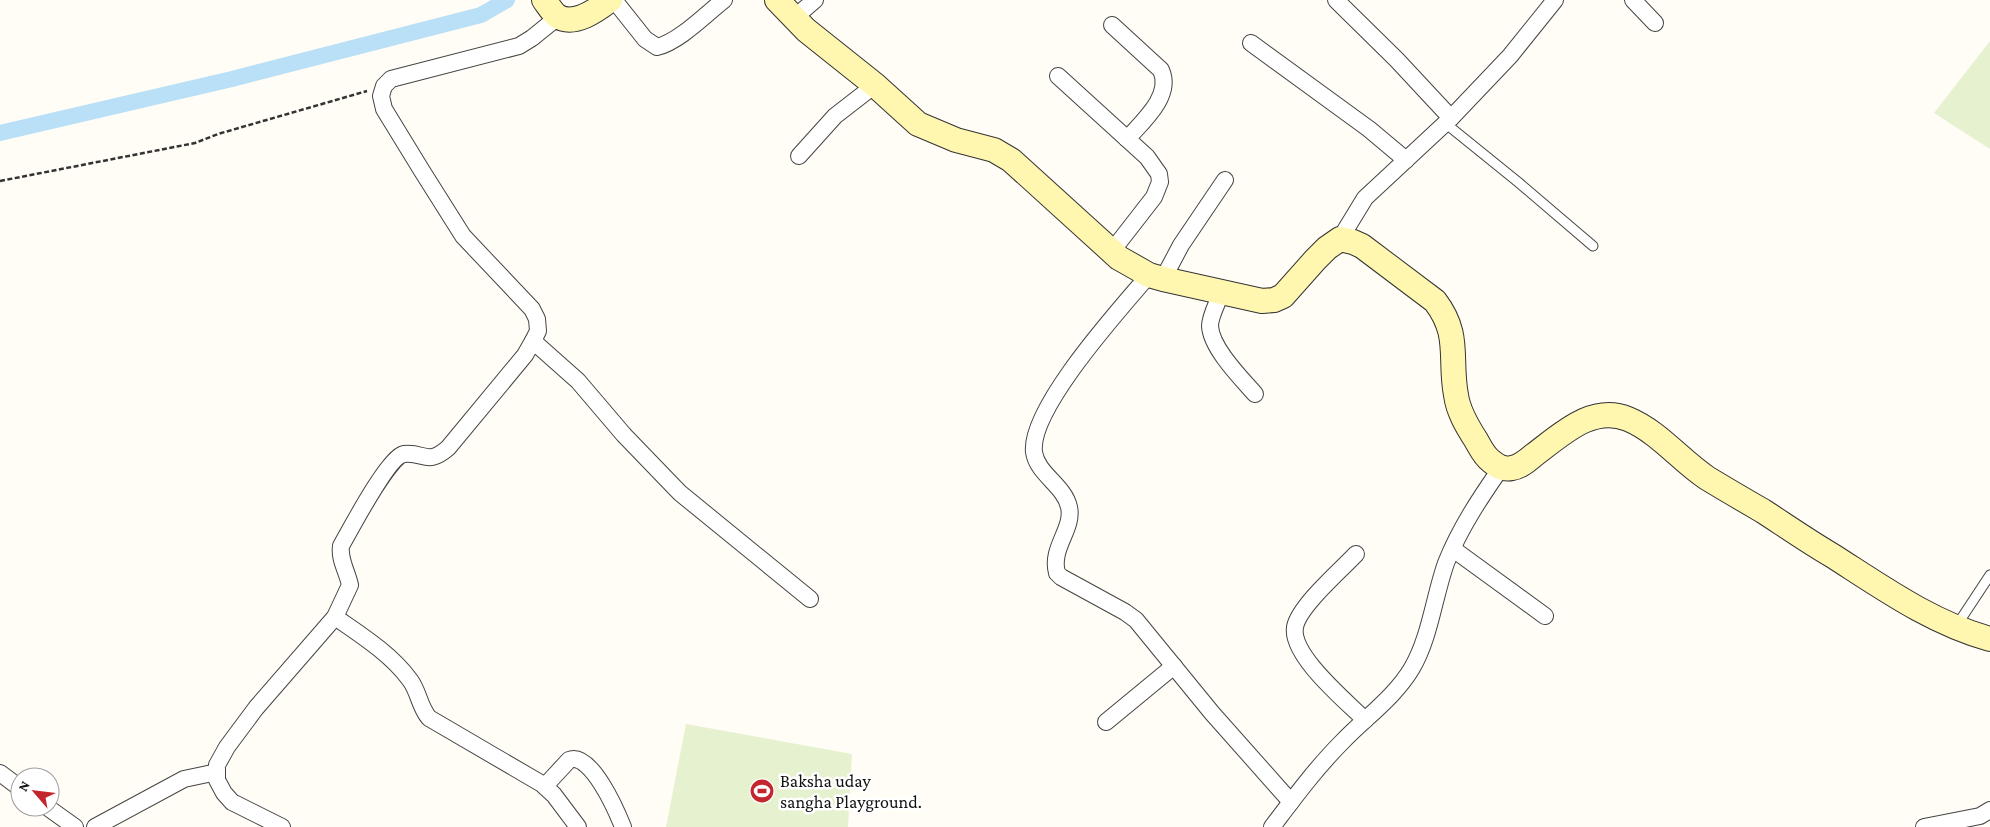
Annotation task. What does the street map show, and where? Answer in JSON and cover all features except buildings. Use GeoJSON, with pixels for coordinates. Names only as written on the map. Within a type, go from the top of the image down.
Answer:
{"type":"FeatureCollection","features":[{"type":"Feature","properties":{"kind":"street"},"geometry":{"type":"LineString","coordinates":[[282,827],[232,802],[224,793],[217,780],[217,765],[227,747],[250,716],[335,617],[350,585],[347,572],[340,557],[341,546],[379,481],[395,459],[404,454],[430,458],[439,456],[448,448],[533,341],[538,331],[537,319],[532,309],[463,236],[384,110],[381,96],[384,86],[391,79],[518,46],[532,38],[551,8],[569,19],[580,18],[593,12],[610,0]]}},
{"type":"Feature","properties":{"kind":"street"},"geometry":{"type":"LineString","coordinates":[[614,0],[645,39],[657,47],[665,45],[678,36],[724,0]]}},
{"type":"Feature","properties":{"kind":"street"},"geometry":{"type":"LineString","coordinates":[[777,0],[806,30],[875,85],[918,124],[956,140],[994,150],[1012,160],[1119,258],[1156,277],[1262,301],[1274,300],[1283,296],[1314,260],[1340,239],[1365,198],[1448,121],[1510,56],[1555,0]]}},
{"type":"Feature","properties":{"kind":"street"},"geometry":{"type":"LineString","coordinates":[[794,18],[815,0]]}},
{"type":"Feature","properties":{"kind":"street"},"geometry":{"type":"LineString","coordinates":[[1336,0],[1397,60],[1448,121]]}},
{"type":"Feature","properties":{"kind":"street"},"geometry":{"type":"LineString","coordinates":[[1633,0],[1655,22]]}},
{"type":"Feature","properties":{"kind":"street"},"geometry":{"type":"LineString","coordinates":[[1112,25],[1162,70],[1164,76],[1163,88],[1157,103],[1127,139]]}},
{"type":"Feature","properties":{"kind":"street"},"geometry":{"type":"LineString","coordinates":[[1251,43],[1362,123],[1406,160]]}},
{"type":"Feature","properties":{"kind":"street"},"geometry":{"type":"LineString","coordinates":[[1058,76],[1147,157],[1159,174],[1160,182],[1154,197],[1112,251]]}},
{"type":"Feature","properties":{"kind":"street"},"geometry":{"type":"LineString","coordinates":[[799,156],[835,116],[875,85]]}},
{"type":"Feature","properties":{"kind":"street"},"geometry":{"type":"LineString","coordinates":[[1225,180],[1181,246],[1156,277],[1109,322],[1057,391],[1038,430],[1034,451],[1040,467],[1065,496],[1069,508],[1069,518],[1055,556],[1057,573],[1136,620],[1212,713],[1291,802]]}},
{"type":"Feature","properties":{"kind":"street"},"geometry":{"type":"LineString","coordinates":[[1340,239],[1362,246],[1435,300],[1443,311],[1454,348],[1456,395],[1465,423],[1488,459],[1501,468],[1512,468],[1523,464],[1571,428],[1587,419],[1606,415],[1616,415],[1629,419],[1662,440],[1706,477],[1892,594],[1931,617],[1956,628],[1990,639]]}},
{"type":"Feature","properties":{"kind":"street"},"geometry":{"type":"LineString","coordinates":[[1221,292],[1211,321],[1212,337],[1224,356],[1255,394]]}},
{"type":"Feature","properties":{"kind":"street"},"geometry":{"type":"LineString","coordinates":[[533,341],[578,381],[624,435],[680,493],[810,599]]}},
{"type":"Feature","properties":{"kind":"street"},"geometry":{"type":"LineString","coordinates":[[1272,827],[1341,743],[1400,686],[1421,651],[1446,564],[1466,520],[1501,468]]}},
{"type":"Feature","properties":{"kind":"street"},"geometry":{"type":"LineString","coordinates":[[1453,549],[1545,616]]}},
{"type":"Feature","properties":{"kind":"street"},"geometry":{"type":"LineString","coordinates":[[1356,554],[1307,605],[1295,626],[1300,648],[1315,670],[1365,720]]}},
{"type":"Feature","properties":{"kind":"street"},"geometry":{"type":"LineString","coordinates":[[335,617],[368,640],[398,666],[411,681],[418,693],[422,710],[429,718],[544,786],[554,795],[578,827]]}},
{"type":"Feature","properties":{"kind":"street"},"geometry":{"type":"LineString","coordinates":[[1106,722],[1174,666]]}},
{"type":"Feature","properties":{"kind":"street"},"geometry":{"type":"LineString","coordinates":[[544,786],[569,760],[577,759],[583,763],[607,791],[622,827]]}},
{"type":"Feature","properties":{"kind":"street"},"geometry":{"type":"LineString","coordinates":[[94,827],[184,779],[217,772]]}},
{"type":"Feature","properties":{"kind":"street"},"geometry":{"type":"LineString","coordinates":[[1924,827],[1980,816],[1990,810]]}},
{"type":"Feature","properties":{"kind":"street"},"geometry":{"type":"LineString","coordinates":[[60,816],[75,827]]}},
{"type":"Feature","properties":{"kind":"lane"},"geometry":{"type":"LineString","coordinates":[[1448,121],[1593,246]]}},
{"type":"Feature","properties":{"kind":"lane"},"geometry":{"type":"LineString","coordinates":[[1956,628],[1990,575]]}},
{"type":"Feature","properties":{"kind":"path"},"geometry":{"type":"LineString","coordinates":[[0,180],[195,143],[218,134],[384,86]]}},
{"type":"Feature","properties":{"kind":"green space"},"geometry":{"type":"Polygon","coordinates":[[[1990,41],[1990,149],[1934,113],[1990,41]]]}},
{"type":"Feature","properties":{"kind":"green space","name":"Baksha uday sangha Playground."},"geometry":{"type":"Polygon","coordinates":[[[686,724],[852,754],[848,827],[666,827],[686,724]]]}},
{"type":"Feature","properties":{"kind":"waterway"},"geometry":{"type":"LineString","coordinates":[[0,133],[232,79],[481,15],[507,0]]}},
{"type":"Feature","properties":{"kind":"place","name":"Baksha uday sangha Playground."},"geometry":{"type":"Point","coordinates":[762,791]}}]}
